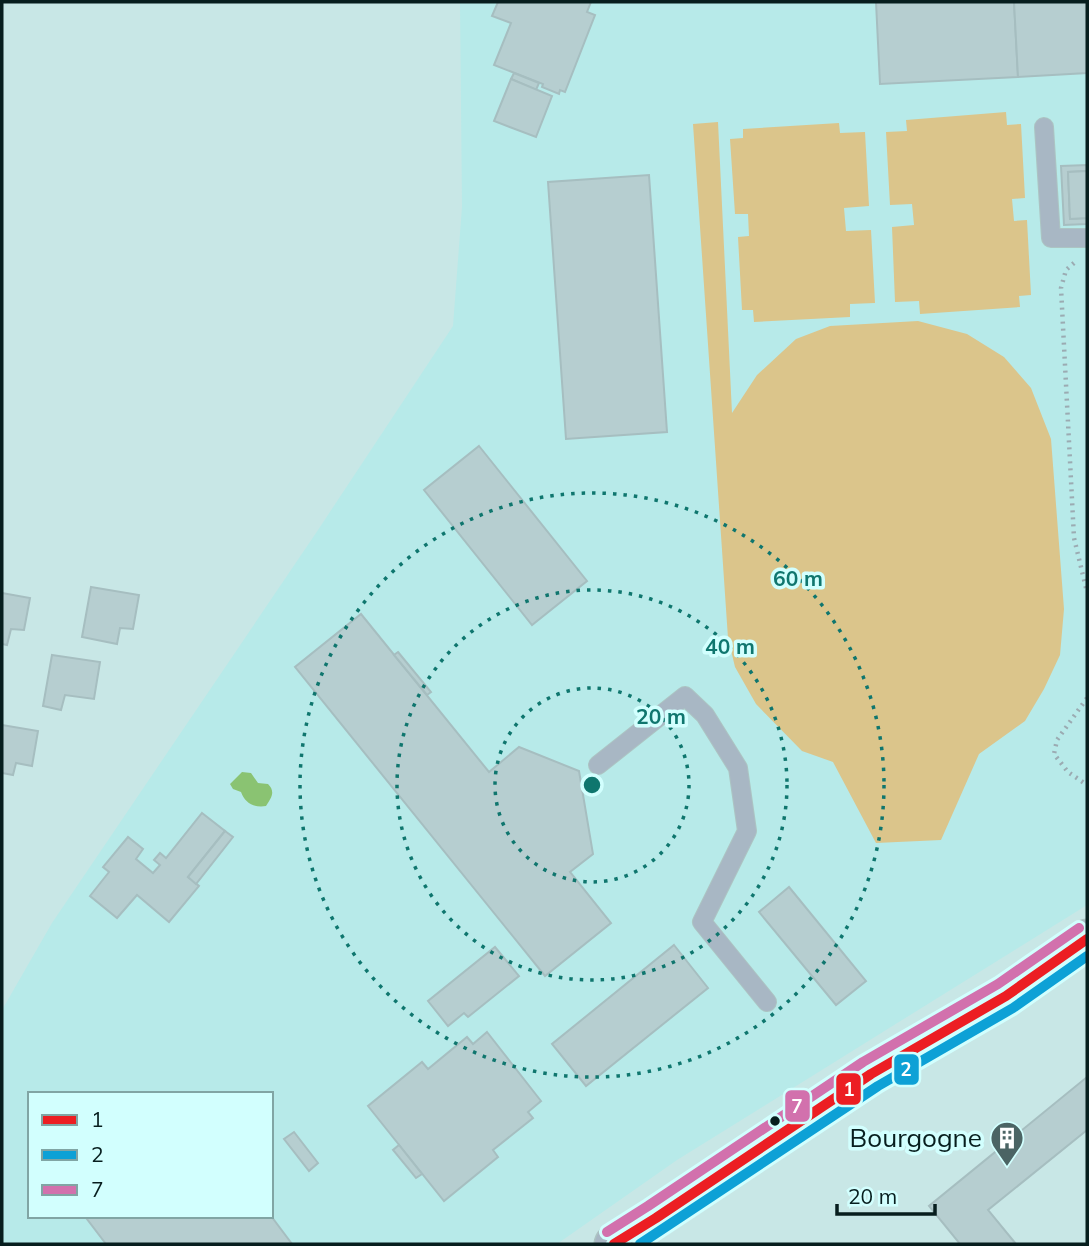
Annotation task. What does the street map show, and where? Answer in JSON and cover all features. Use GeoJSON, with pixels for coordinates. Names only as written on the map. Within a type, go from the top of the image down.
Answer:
{"type":"FeatureCollection","features":[{"type":"Feature","properties":{"kind":"street"},"geometry":{"type":"LineString","coordinates":[[614,1244],[871,1074],[1006,996],[1087,939]]}},
{"type":"Feature","properties":{"kind":"lane"},"geometry":{"type":"LineString","coordinates":[[1044,127],[1051,238],[1087,238]]}},
{"type":"Feature","properties":{"kind":"lane"},"geometry":{"type":"LineString","coordinates":[[598,765],[685,696],[705,715],[738,768],[747,831],[702,922],[767,1002]]}},
{"type":"Feature","properties":{"kind":"path"},"geometry":{"type":"LineString","coordinates":[[1080,257],[1066,270],[1061,288],[1074,538],[1087,592]]}},
{"type":"Feature","properties":{"kind":"path"},"geometry":{"type":"LineString","coordinates":[[1087,698],[1057,740],[1054,754],[1068,772],[1087,785]]}},
{"type":"Feature","properties":{"kind":"shaded area"},"geometry":{"type":"Polygon","coordinates":[[[460,2],[1087,2],[1087,905],[677,1160],[557,1244],[2,1244],[2,1010],[52,923],[453,326],[462,207],[460,2]]]}},
{"type":"Feature","properties":{"kind":"shaded area"},"geometry":{"type":"Polygon","coordinates":[[[1006,112],[1007,125],[1021,124],[1025,198],[1012,199],[1014,221],[1027,220],[1031,295],[1019,296],[1020,307],[920,314],[919,301],[895,302],[892,227],[914,225],[912,204],[890,205],[886,132],[907,131],[906,120],[1006,112]]]}},
{"type":"Feature","properties":{"kind":"shaded area"},"geometry":{"type":"Polygon","coordinates":[[[718,122],[732,413],[757,375],[796,339],[830,326],[918,321],[967,334],[1004,357],[1031,388],[1051,439],[1064,609],[1060,655],[1025,721],[979,754],[941,840],[876,843],[833,762],[802,751],[756,704],[735,667],[728,638],[693,124],[718,122]]]}},
{"type":"Feature","properties":{"kind":"shaded area"},"geometry":{"type":"Polygon","coordinates":[[[839,123],[840,133],[865,132],[869,206],[844,208],[846,231],[871,230],[875,303],[850,304],[850,317],[754,322],[753,310],[742,310],[738,237],[749,236],[748,214],[735,214],[730,139],[743,138],[743,129],[839,123]]]}},
{"type":"Feature","properties":{"kind":"shaded area"},"geometry":{"type":"Polygon","coordinates":[[[242,772],[251,773],[258,783],[268,784],[272,795],[266,806],[250,804],[241,792],[233,789],[230,784],[242,772]]]}},
{"type":"Feature","properties":{"kind":"building"},"geometry":{"type":"Polygon","coordinates":[[[498,2],[591,2],[587,12],[595,15],[565,92],[560,90],[559,94],[542,87],[543,84],[494,65],[511,23],[492,16],[498,2]]]}},
{"type":"Feature","properties":{"kind":"building"},"geometry":{"type":"Polygon","coordinates":[[[876,2],[1014,2],[1018,77],[880,84],[876,2]]]}},
{"type":"Feature","properties":{"kind":"building"},"geometry":{"type":"Polygon","coordinates":[[[1014,2],[1087,2],[1087,73],[1018,77],[1014,2]]]}},
{"type":"Feature","properties":{"kind":"building"},"geometry":{"type":"Polygon","coordinates":[[[514,73],[539,83],[536,90],[511,79],[514,73]]]}},
{"type":"Feature","properties":{"kind":"building"},"geometry":{"type":"Polygon","coordinates":[[[511,79],[552,96],[536,137],[494,121],[511,79]]]}},
{"type":"Feature","properties":{"kind":"building"},"geometry":{"type":"Polygon","coordinates":[[[1087,165],[1087,171],[1068,172],[1070,219],[1087,218],[1087,224],[1064,225],[1061,166],[1087,165]]]}},
{"type":"Feature","properties":{"kind":"building"},"geometry":{"type":"Polygon","coordinates":[[[1087,171],[1087,218],[1070,219],[1068,172],[1087,171]]]}},
{"type":"Feature","properties":{"kind":"building"},"geometry":{"type":"Polygon","coordinates":[[[649,175],[667,432],[566,439],[548,182],[649,175]]]}},
{"type":"Feature","properties":{"kind":"building"},"geometry":{"type":"Polygon","coordinates":[[[479,446],[587,581],[532,625],[424,490],[479,446]]]}},
{"type":"Feature","properties":{"kind":"building"},"geometry":{"type":"Polygon","coordinates":[[[91,587],[139,595],[133,629],[120,628],[117,644],[82,637],[91,587]]]}},
{"type":"Feature","properties":{"kind":"building"},"geometry":{"type":"Polygon","coordinates":[[[2,593],[30,598],[24,630],[11,629],[7,645],[2,644],[2,593]]]}},
{"type":"Feature","properties":{"kind":"building"},"geometry":{"type":"Polygon","coordinates":[[[361,614],[489,772],[519,747],[579,771],[593,854],[570,872],[611,923],[545,976],[295,667],[361,614]]]}},
{"type":"Feature","properties":{"kind":"building"},"geometry":{"type":"Polygon","coordinates":[[[398,652],[431,692],[427,695],[394,655],[398,652]]]}},
{"type":"Feature","properties":{"kind":"building"},"geometry":{"type":"Polygon","coordinates":[[[52,655],[100,662],[94,699],[65,695],[61,710],[43,706],[52,655]]]}},
{"type":"Feature","properties":{"kind":"building"},"geometry":{"type":"Polygon","coordinates":[[[2,725],[38,731],[32,766],[16,763],[13,775],[2,773],[2,725]]]}},
{"type":"Feature","properties":{"kind":"building"},"geometry":{"type":"Polygon","coordinates":[[[202,813],[225,831],[188,877],[199,886],[169,922],[137,895],[117,918],[90,896],[109,872],[103,867],[128,837],[143,849],[136,859],[153,873],[160,865],[154,860],[160,853],[166,858],[202,813]]]}},
{"type":"Feature","properties":{"kind":"building"},"geometry":{"type":"Polygon","coordinates":[[[225,831],[233,837],[196,884],[188,877],[225,831]]]}},
{"type":"Feature","properties":{"kind":"building"},"geometry":{"type":"Polygon","coordinates":[[[789,887],[866,981],[836,1005],[759,912],[789,887]]]}},
{"type":"Feature","properties":{"kind":"building"},"geometry":{"type":"Polygon","coordinates":[[[674,945],[708,988],[586,1086],[552,1044],[674,945]]]}},
{"type":"Feature","properties":{"kind":"building"},"geometry":{"type":"Polygon","coordinates":[[[495,947],[519,976],[468,1017],[464,1013],[448,1026],[428,1001],[495,947]]]}},
{"type":"Feature","properties":{"kind":"building"},"geometry":{"type":"Polygon","coordinates":[[[487,1032],[541,1101],[528,1112],[533,1118],[493,1150],[498,1157],[444,1201],[368,1106],[422,1062],[428,1069],[467,1037],[473,1044],[487,1032]]]}},
{"type":"Feature","properties":{"kind":"building","name":"Bourgogne"},"geometry":{"type":"Polygon","coordinates":[[[1087,1077],[1087,1130],[988,1210],[1016,1244],[960,1244],[929,1206],[1087,1077]]]}},
{"type":"Feature","properties":{"kind":"building"},"geometry":{"type":"Polygon","coordinates":[[[294,1132],[318,1163],[309,1171],[284,1139],[294,1132]]]}},
{"type":"Feature","properties":{"kind":"building"},"geometry":{"type":"Polygon","coordinates":[[[399,1145],[422,1174],[416,1178],[393,1150],[399,1145]]]}},
{"type":"Feature","properties":{"kind":"building"},"geometry":{"type":"Polygon","coordinates":[[[272,1218],[292,1244],[106,1244],[87,1219],[272,1218]]]}},
{"type":"Feature","properties":{"kind":"transit line","name":"7"},"geometry":{"type":"LineString","coordinates":[[607,1232],[863,1062],[998,984],[1079,928]]}},
{"type":"Feature","properties":{"kind":"transit line","name":"1"},"geometry":{"type":"LineString","coordinates":[[614,1244],[871,1074],[1006,996],[1087,939]]}},
{"type":"Feature","properties":{"kind":"transit line","name":"2"},"geometry":{"type":"LineString","coordinates":[[640,1244],[878,1086],[1013,1008],[1087,956]]}},
{"type":"Feature","properties":{"kind":"place","name":"Bourgogne"},"geometry":{"type":"Point","coordinates":[1007,1168]}}]}
